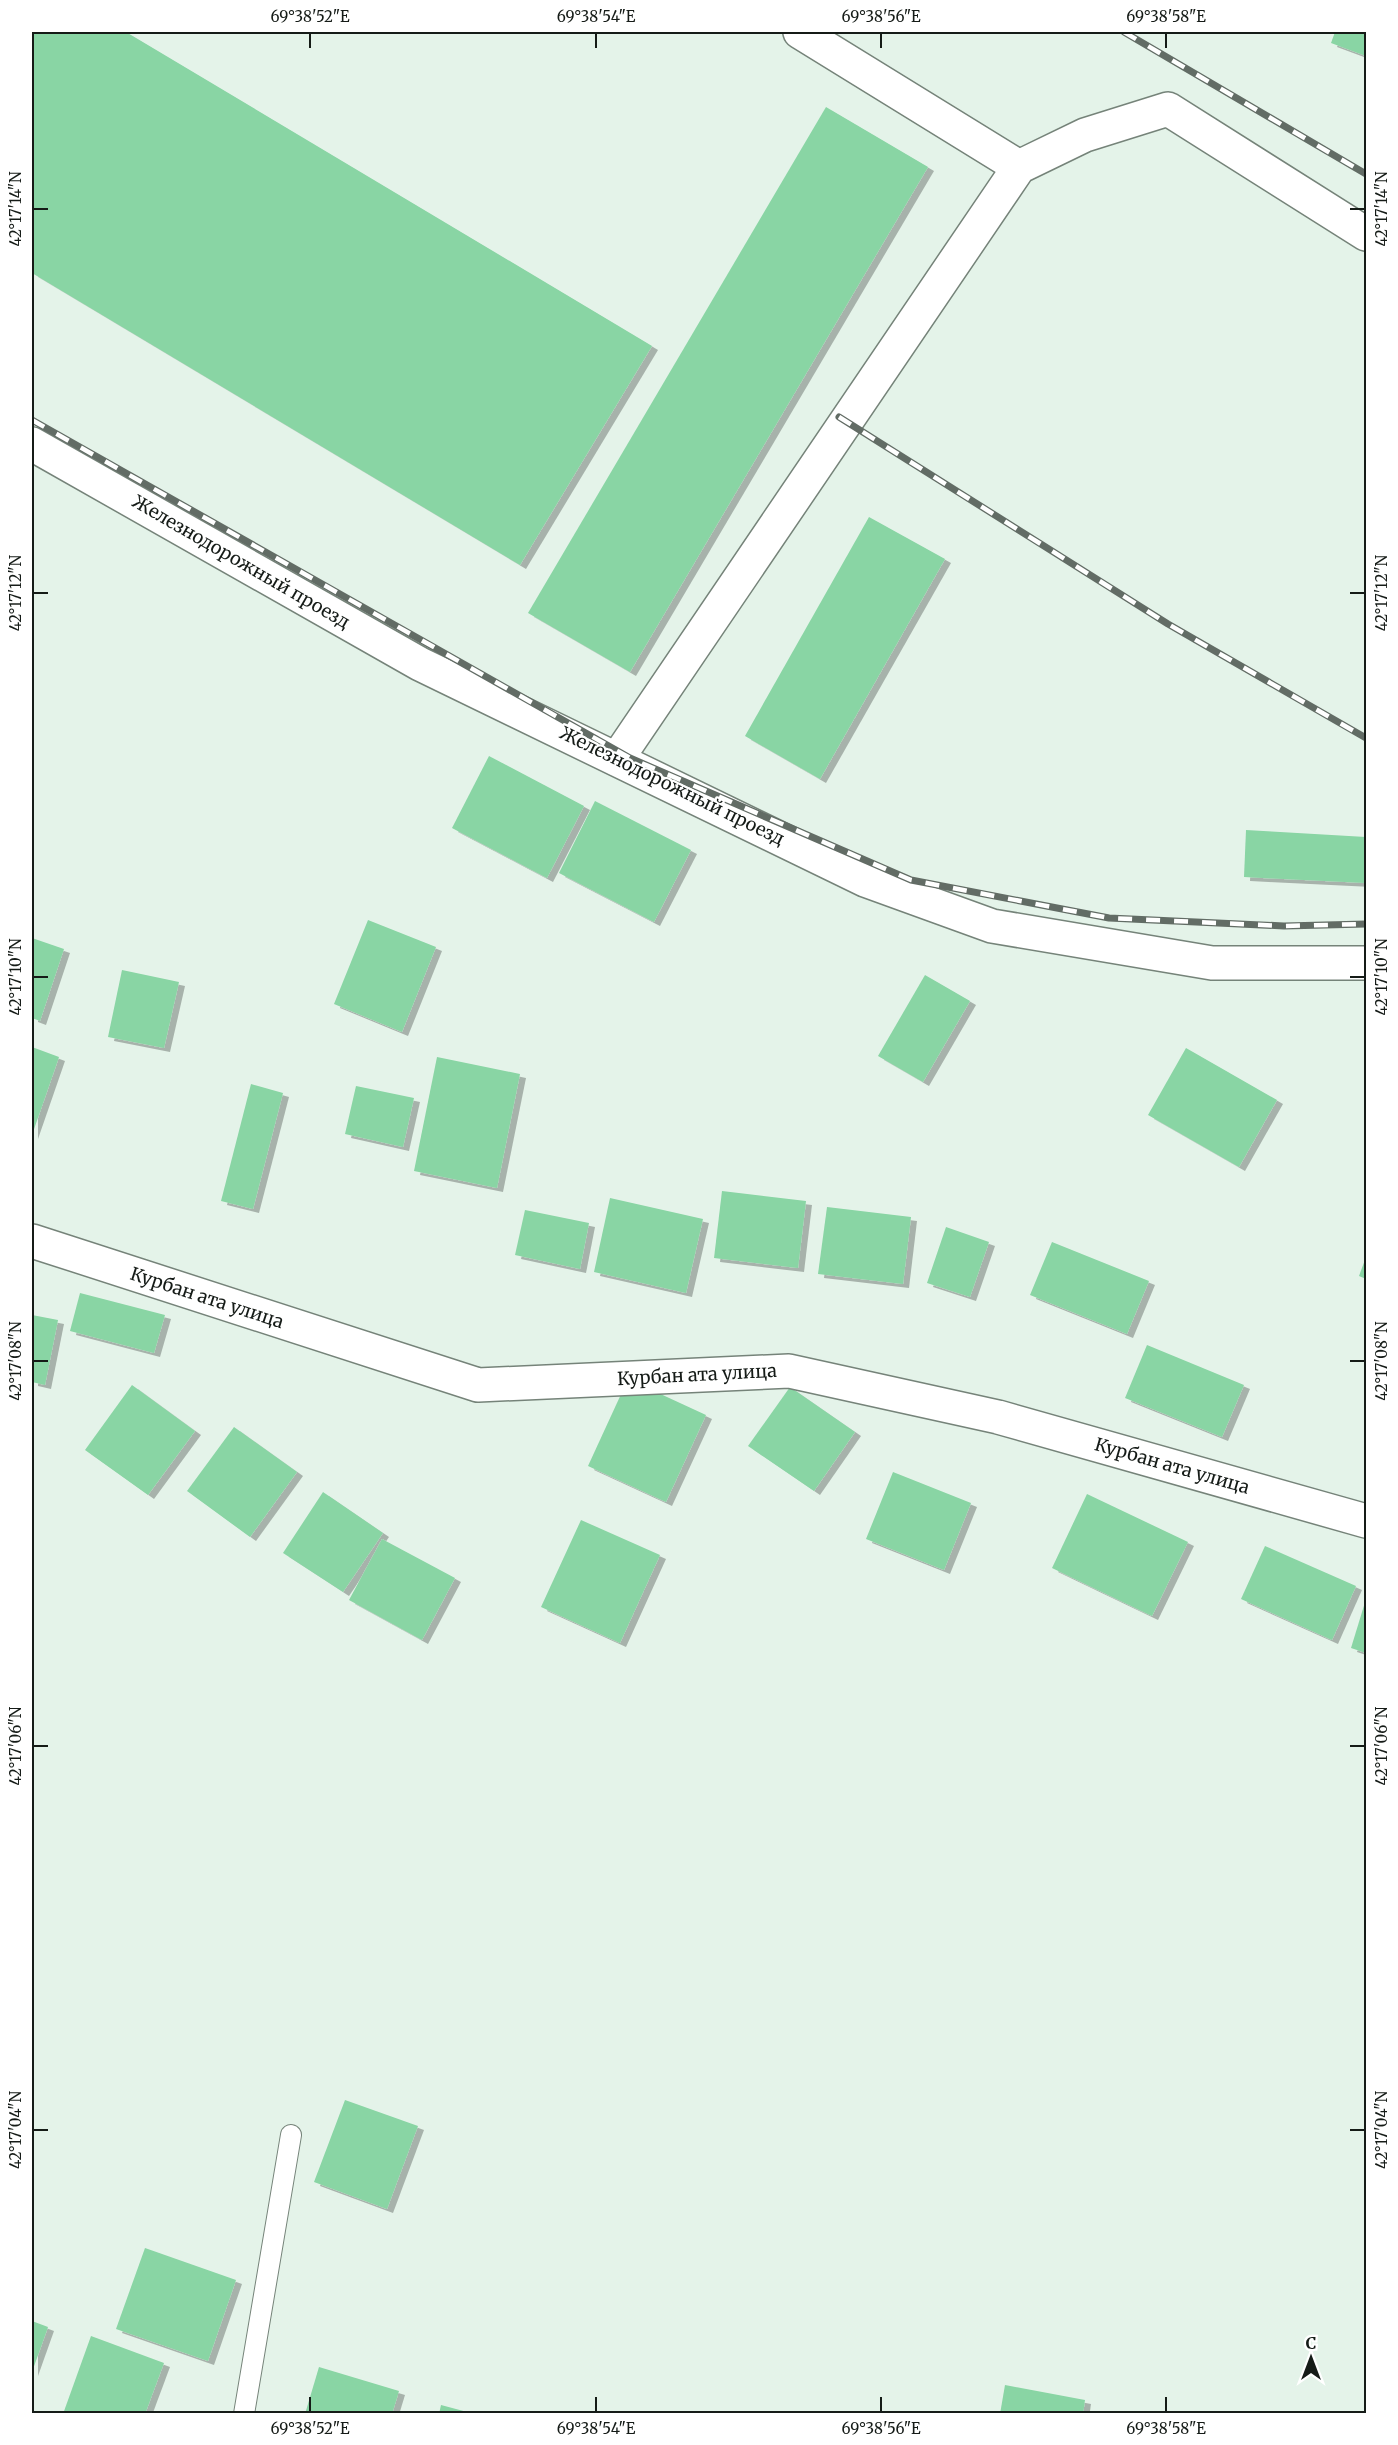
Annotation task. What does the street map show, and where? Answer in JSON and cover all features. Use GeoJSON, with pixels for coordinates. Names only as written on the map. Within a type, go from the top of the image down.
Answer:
{"type":"FeatureCollection","features":[{"type":"Feature","properties":{"kind":"street"},"geometry":{"type":"LineString","coordinates":[[800,32],[1019,167]]}},
{"type":"Feature","properties":{"kind":"street"},"geometry":{"type":"LineString","coordinates":[[616,759],[1019,167],[1085,135],[1168,109],[1366,234]]}},
{"type":"Feature","properties":{"kind":"street","name":"Железнодорожный проезд"},"geometry":{"type":"LineString","coordinates":[[32,444],[420,664],[865,880],[992,926],[1212,963],[1366,963]]}},
{"type":"Feature","properties":{"kind":"street","name":"Курбан ата улица"},"geometry":{"type":"LineString","coordinates":[[32,1241],[478,1385],[789,1371],[998,1417],[1366,1521]]}},
{"type":"Feature","properties":{"kind":"lane"},"geometry":{"type":"LineString","coordinates":[[244,2414],[291,2135]]}},
{"type":"Feature","properties":{"kind":"building"},"geometry":{"type":"Polygon","coordinates":[[[32,32],[126,32],[652,346],[520,565],[32,273],[32,32]]]}},
{"type":"Feature","properties":{"kind":"building"},"geometry":{"type":"Polygon","coordinates":[[[1335,32],[1366,32],[1366,56],[1331,43],[1335,32]]]}},
{"type":"Feature","properties":{"kind":"building"},"geometry":{"type":"Polygon","coordinates":[[[826,107],[928,167],[630,672],[528,613],[826,107]]]}},
{"type":"Feature","properties":{"kind":"building"},"geometry":{"type":"Polygon","coordinates":[[[869,517],[945,559],[820,779],[745,736],[869,517]]]}},
{"type":"Feature","properties":{"kind":"building"},"geometry":{"type":"Polygon","coordinates":[[[489,756],[584,806],[547,878],[452,828],[489,756]]]}},
{"type":"Feature","properties":{"kind":"building"},"geometry":{"type":"Polygon","coordinates":[[[595,801],[691,850],[654,922],[559,873],[595,801]]]}},
{"type":"Feature","properties":{"kind":"building"},"geometry":{"type":"Polygon","coordinates":[[[1246,830],[1366,837],[1366,883],[1244,877],[1246,830]]]}},
{"type":"Feature","properties":{"kind":"building"},"geometry":{"type":"Polygon","coordinates":[[[368,920],[436,947],[402,1032],[334,1004],[368,920]]]}},
{"type":"Feature","properties":{"kind":"building"},"geometry":{"type":"Polygon","coordinates":[[[32,938],[64,949],[40,1021],[32,1018],[32,938]]]}},
{"type":"Feature","properties":{"kind":"building"},"geometry":{"type":"Polygon","coordinates":[[[122,970],[179,982],[164,1048],[108,1037],[122,970]]]}},
{"type":"Feature","properties":{"kind":"building"},"geometry":{"type":"Polygon","coordinates":[[[925,975],[970,1001],[923,1082],[878,1056],[925,975]]]}},
{"type":"Feature","properties":{"kind":"building"},"geometry":{"type":"Polygon","coordinates":[[[32,1047],[59,1057],[32,1135],[32,1047]]]}},
{"type":"Feature","properties":{"kind":"building"},"geometry":{"type":"Polygon","coordinates":[[[1186,1048],[1277,1100],[1239,1167],[1148,1115],[1186,1048]]]}},
{"type":"Feature","properties":{"kind":"building"},"geometry":{"type":"Polygon","coordinates":[[[437,1057],[520,1074],[497,1188],[414,1171],[437,1057]]]}},
{"type":"Feature","properties":{"kind":"building"},"geometry":{"type":"Polygon","coordinates":[[[251,1084],[283,1093],[253,1209],[221,1201],[251,1084]]]}},
{"type":"Feature","properties":{"kind":"building"},"geometry":{"type":"Polygon","coordinates":[[[356,1086],[414,1098],[403,1147],[345,1134],[356,1086]]]}},
{"type":"Feature","properties":{"kind":"building"},"geometry":{"type":"Polygon","coordinates":[[[722,1191],[806,1201],[798,1268],[714,1258],[722,1191]]]}},
{"type":"Feature","properties":{"kind":"building"},"geometry":{"type":"Polygon","coordinates":[[[610,1198],[703,1219],[686,1293],[594,1272],[610,1198]]]}},
{"type":"Feature","properties":{"kind":"building"},"geometry":{"type":"Polygon","coordinates":[[[827,1207],[911,1217],[903,1284],[818,1274],[827,1207]]]}},
{"type":"Feature","properties":{"kind":"building"},"geometry":{"type":"Polygon","coordinates":[[[525,1210],[589,1223],[580,1269],[515,1255],[525,1210]]]}},
{"type":"Feature","properties":{"kind":"building"},"geometry":{"type":"Polygon","coordinates":[[[946,1227],[989,1242],[970,1297],[927,1283],[946,1227]]]}},
{"type":"Feature","properties":{"kind":"building"},"geometry":{"type":"Polygon","coordinates":[[[1052,1242],[1149,1281],[1127,1334],[1030,1295],[1052,1242]]]}},
{"type":"Feature","properties":{"kind":"building"},"geometry":{"type":"Polygon","coordinates":[[[1366,1257],[1366,1279],[1359,1276],[1366,1257]]]}},
{"type":"Feature","properties":{"kind":"building"},"geometry":{"type":"Polygon","coordinates":[[[80,1293],[165,1315],[154,1353],[70,1331],[80,1293]]]}},
{"type":"Feature","properties":{"kind":"building"},"geometry":{"type":"Polygon","coordinates":[[[32,1315],[58,1320],[45,1385],[32,1382],[32,1315]]]}},
{"type":"Feature","properties":{"kind":"building"},"geometry":{"type":"Polygon","coordinates":[[[1147,1345],[1244,1385],[1222,1437],[1125,1398],[1147,1345]]]}},
{"type":"Feature","properties":{"kind":"building"},"geometry":{"type":"Polygon","coordinates":[[[628,1379],[706,1415],[666,1502],[588,1466],[628,1379]]]}},
{"type":"Feature","properties":{"kind":"building"},"geometry":{"type":"Polygon","coordinates":[[[132,1385],[195,1431],[148,1495],[85,1450],[132,1385]]]}},
{"type":"Feature","properties":{"kind":"building"},"geometry":{"type":"Polygon","coordinates":[[[790,1387],[855,1432],[814,1491],[748,1446],[790,1387]]]}},
{"type":"Feature","properties":{"kind":"building"},"geometry":{"type":"Polygon","coordinates":[[[234,1427],[297,1472],[250,1537],[187,1491],[234,1427]]]}},
{"type":"Feature","properties":{"kind":"building"},"geometry":{"type":"Polygon","coordinates":[[[893,1472],[971,1503],[944,1570],[866,1539],[893,1472]]]}},
{"type":"Feature","properties":{"kind":"building"},"geometry":{"type":"Polygon","coordinates":[[[323,1492],[383,1533],[343,1592],[283,1553],[323,1492]]]}},
{"type":"Feature","properties":{"kind":"building"},"geometry":{"type":"Polygon","coordinates":[[[1087,1494],[1188,1542],[1152,1616],[1052,1568],[1087,1494]]]}},
{"type":"Feature","properties":{"kind":"building"},"geometry":{"type":"Polygon","coordinates":[[[581,1520],[660,1555],[620,1643],[541,1607],[581,1520]]]}},
{"type":"Feature","properties":{"kind":"building"},"geometry":{"type":"Polygon","coordinates":[[[382,1539],[455,1578],[422,1640],[349,1600],[382,1539]]]}},
{"type":"Feature","properties":{"kind":"building"},"geometry":{"type":"Polygon","coordinates":[[[1265,1546],[1356,1586],[1332,1640],[1241,1599],[1265,1546]]]}},
{"type":"Feature","properties":{"kind":"building"},"geometry":{"type":"Polygon","coordinates":[[[1366,1599],[1366,1653],[1351,1648],[1366,1599]]]}},
{"type":"Feature","properties":{"kind":"building"},"geometry":{"type":"Polygon","coordinates":[[[345,2100],[418,2126],[387,2209],[314,2182],[345,2100]]]}},
{"type":"Feature","properties":{"kind":"building"},"geometry":{"type":"Polygon","coordinates":[[[145,2248],[236,2280],[208,2361],[116,2329],[145,2248]]]}},
{"type":"Feature","properties":{"kind":"building"},"geometry":{"type":"Polygon","coordinates":[[[32,2321],[48,2327],[32,2372],[32,2321]]]}},
{"type":"Feature","properties":{"kind":"building"},"geometry":{"type":"Polygon","coordinates":[[[91,2336],[164,2363],[145,2414],[63,2414],[91,2336]]]}},
{"type":"Feature","properties":{"kind":"building"},"geometry":{"type":"Polygon","coordinates":[[[319,2367],[399,2391],[392,2414],[305,2414],[319,2367]]]}},
{"type":"Feature","properties":{"kind":"building"},"geometry":{"type":"Polygon","coordinates":[[[1005,2385],[1085,2400],[1083,2414],[1000,2414],[1005,2385]]]}},
{"type":"Feature","properties":{"kind":"building"},"geometry":{"type":"Polygon","coordinates":[[[441,2405],[471,2413],[471,2414],[439,2414],[441,2405]]]}},
{"type":"Feature","properties":{"kind":"railway"},"geometry":{"type":"LineString","coordinates":[[1124,32],[1366,174]]}},
{"type":"Feature","properties":{"kind":"railway"},"geometry":{"type":"LineString","coordinates":[[839,417],[1168,624],[1366,738]]}},
{"type":"Feature","properties":{"kind":"railway"},"geometry":{"type":"LineString","coordinates":[[32,420],[630,758],[911,880],[1109,918],[1284,926],[1366,924]]}}]}
